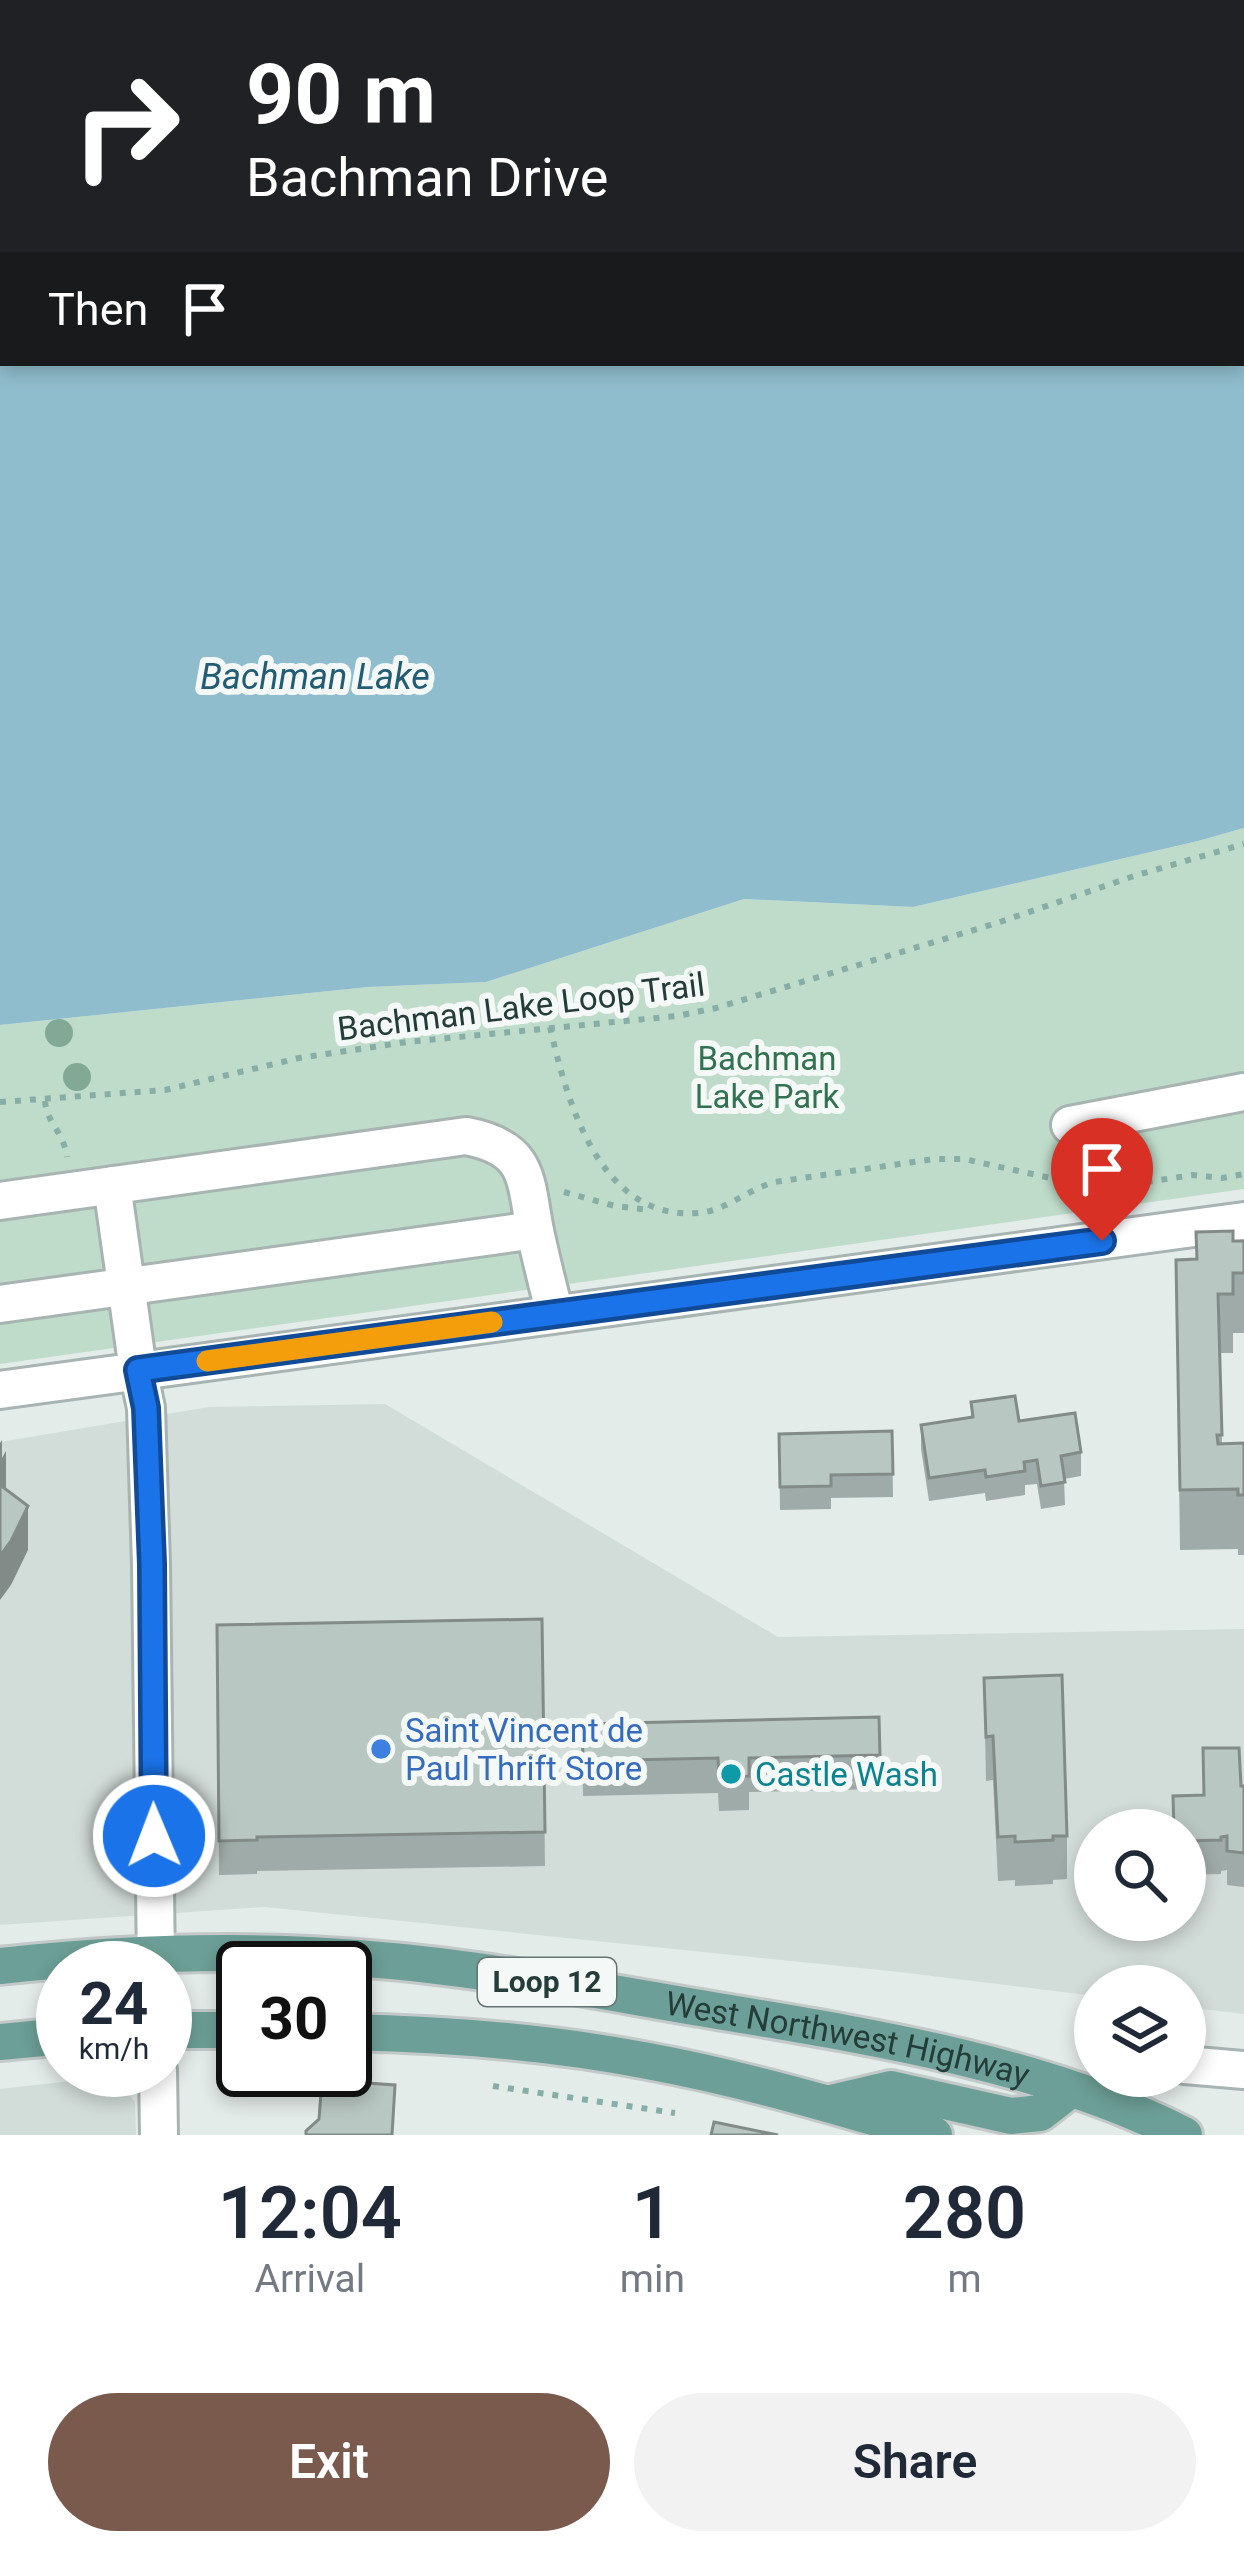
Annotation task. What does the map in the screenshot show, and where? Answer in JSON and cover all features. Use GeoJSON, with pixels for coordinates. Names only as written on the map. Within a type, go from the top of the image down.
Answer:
{"type":"FeatureCollection","features":[{"type":"Feature","properties":{"kind":"main road","name":"West Northwest Highway"},"geometry":{"type":"LineString","coordinates":[[192,1958],[268,1952],[383,1960],[544,1982],[1074,2078]]}},
{"type":"Feature","properties":{"kind":"main road","name":"West Northwest Highway"},"geometry":{"type":"LineString","coordinates":[[0,1966],[36,1965]]}},
{"type":"Feature","properties":{"kind":"main road","name":"West Northwest Highway"},"geometry":{"type":"LineString","coordinates":[[372,2034],[499,2041],[647,2061],[934,2135]]}},
{"type":"Feature","properties":{"kind":"main road"},"geometry":{"type":"LineString","coordinates":[[0,2042],[36,2039]]}},
{"type":"Feature","properties":{"kind":"main road"},"geometry":{"type":"LineString","coordinates":[[827,2104],[891,2089],[1011,2116],[1040,2113],[1074,2087]]}},
{"type":"Feature","properties":{"kind":"main road","name":"West Northwest Highway"},"geometry":{"type":"LineString","coordinates":[[1113,2097],[1184,2135]]}},
{"type":"Feature","properties":{"kind":"street"},"geometry":{"type":"LineString","coordinates":[[1070,1125],[1244,1092]]}},
{"type":"Feature","properties":{"kind":"street"},"geometry":{"type":"LineString","coordinates":[[0,1201],[466,1136],[486,1139],[518,1162],[528,1180],[555,1314]]}},
{"type":"Feature","properties":{"kind":"street"},"geometry":{"type":"LineString","coordinates":[[112,1185],[146,1408],[156,1941]]}},
{"type":"Feature","properties":{"kind":"street"},"geometry":{"type":"LineString","coordinates":[[0,1390],[1244,1222]]}},
{"type":"Feature","properties":{"kind":"street"},"geometry":{"type":"LineString","coordinates":[[0,1304],[535,1230]]}},
{"type":"Feature","properties":{"kind":"street"},"geometry":{"type":"LineString","coordinates":[[1206,2067],[1244,2071]]}},
{"type":"Feature","properties":{"kind":"street"},"geometry":{"type":"LineString","coordinates":[[158,2097],[159,2135]]}},
{"type":"Feature","properties":{"kind":"path","name":"Bachman Lake Loop Trail"},"geometry":{"type":"LineString","coordinates":[[0,1102],[165,1090],[299,1058],[716,1008],[1244,844]]}},
{"type":"Feature","properties":{"kind":"path"},"geometry":{"type":"LineString","coordinates":[[550,1027],[569,1099],[594,1154],[615,1180],[660,1211]]}},
{"type":"Feature","properties":{"kind":"path"},"geometry":{"type":"LineString","coordinates":[[45,1101],[50,1120],[65,1141],[72,1191]]}},
{"type":"Feature","properties":{"kind":"path"},"geometry":{"type":"LineString","coordinates":[[528,1180],[615,1206],[702,1213],[775,1182],[934,1159],[964,1160],[1064,1181],[1133,1184],[1192,1175],[1244,1174]]}},
{"type":"Feature","properties":{"kind":"path"},"geometry":{"type":"LineString","coordinates":[[493,2086],[675,2113]]}},
{"type":"Feature","properties":{"kind":"shaded area"},"geometry":{"type":"Polygon","coordinates":[[[385,1404],[778,1637],[1244,1629],[1244,2014],[1206,2009],[1206,1965],[1074,1965],[1074,1993],[265,1907],[0,1925],[0,1442],[209,1407],[385,1404]]]}},
{"type":"Feature","properties":{"kind":"shaded area"},"geometry":{"type":"Polygon","coordinates":[[[36,2085],[36,2097],[131,2097],[136,2135],[0,2135],[0,2089],[36,2085]]]}},
{"type":"Feature","properties":{"kind":"green space","name":"Bachman Lake Park"},"geometry":{"type":"Polygon","coordinates":[[[1244,828],[1244,1189],[0,1364],[0,1025],[368,987],[486,982],[744,899],[913,907],[1244,828]]]}},
{"type":"Feature","properties":{"kind":"water","name":"Bachman Lake"},"geometry":{"type":"Polygon","coordinates":[[[0,366],[1244,366],[1244,828],[913,907],[744,899],[486,982],[368,987],[0,1025],[0,366]]]}},
{"type":"Feature","properties":{"kind":"building"},"geometry":{"type":"Polygon","coordinates":[[[1233,1231],[1233,1241],[1244,1241],[1244,1273],[1233,1273],[1233,1294],[1218,1294],[1222,1435],[1217,1435],[1218,1444],[1244,1443],[1244,1495],[1238,1495],[1238,1489],[1180,1490],[1176,1260],[1197,1259],[1196,1232],[1233,1231]]]}},
{"type":"Feature","properties":{"kind":"building"},"geometry":{"type":"Polygon","coordinates":[[[1015,1396],[1019,1421],[1075,1413],[1081,1452],[1061,1456],[1065,1482],[1041,1486],[1037,1460],[1024,1462],[1025,1471],[986,1477],[985,1470],[929,1478],[921,1425],[973,1417],[971,1402],[1015,1396]]]}},
{"type":"Feature","properties":{"kind":"building"},"geometry":{"type":"Polygon","coordinates":[[[892,1431],[893,1474],[831,1475],[831,1486],[780,1487],[779,1434],[892,1431]]]}},
{"type":"Feature","properties":{"kind":"building"},"geometry":{"type":"Polygon","coordinates":[[[0,1485],[28,1506],[0,1556],[0,1485]]]}},
{"type":"Feature","properties":{"kind":"building","name":"Saint Vincent de Paul Thrift Store"},"geometry":{"type":"Polygon","coordinates":[[[542,1619],[545,1832],[219,1841],[217,1625],[542,1619]]]}},
{"type":"Feature","properties":{"kind":"building"},"geometry":{"type":"Polygon","coordinates":[[[1062,1675],[1067,1836],[1015,1842],[1015,1836],[998,1837],[993,1736],[986,1737],[984,1678],[1062,1675]]]}},
{"type":"Feature","properties":{"kind":"building"},"geometry":{"type":"Polygon","coordinates":[[[879,1717],[880,1755],[749,1758],[749,1776],[719,1777],[718,1758],[583,1761],[582,1724],[879,1717]]]}},
{"type":"Feature","properties":{"kind":"building"},"geometry":{"type":"Polygon","coordinates":[[[1203,1748],[1239,1748],[1244,1853],[1227,1851],[1227,1836],[1206,1840],[1206,1809],[1173,1809],[1173,1796],[1204,1795],[1203,1748]]]}},
{"type":"Feature","properties":{"kind":"building"},"geometry":{"type":"Polygon","coordinates":[[[372,2083],[395,2085],[392,2135],[306,2135],[319,2119],[321,2097],[372,2097],[372,2083]]]}},
{"type":"Feature","properties":{"kind":"building"},"geometry":{"type":"Polygon","coordinates":[[[714,2122],[778,2135],[711,2135],[714,2122]]]}},
{"type":"Feature","properties":{"kind":"slow traffic"},"geometry":{"type":"LineString","coordinates":[[207,1361],[492,1322]]}},
{"type":"Feature","properties":{"kind":"place","name":"Saint Vincent de Paul Thrift Store"},"geometry":{"type":"Point","coordinates":[381,1749]}},
{"type":"Feature","properties":{"kind":"place","name":"Castle Wash"},"geometry":{"type":"Point","coordinates":[731,1774]}},
{"type":"Feature","properties":{"kind":"route"},"geometry":{"type":"LineString","coordinates":[[154,1836],[152,1564],[146,1408],[138,1370],[1102,1241]]}}]}
